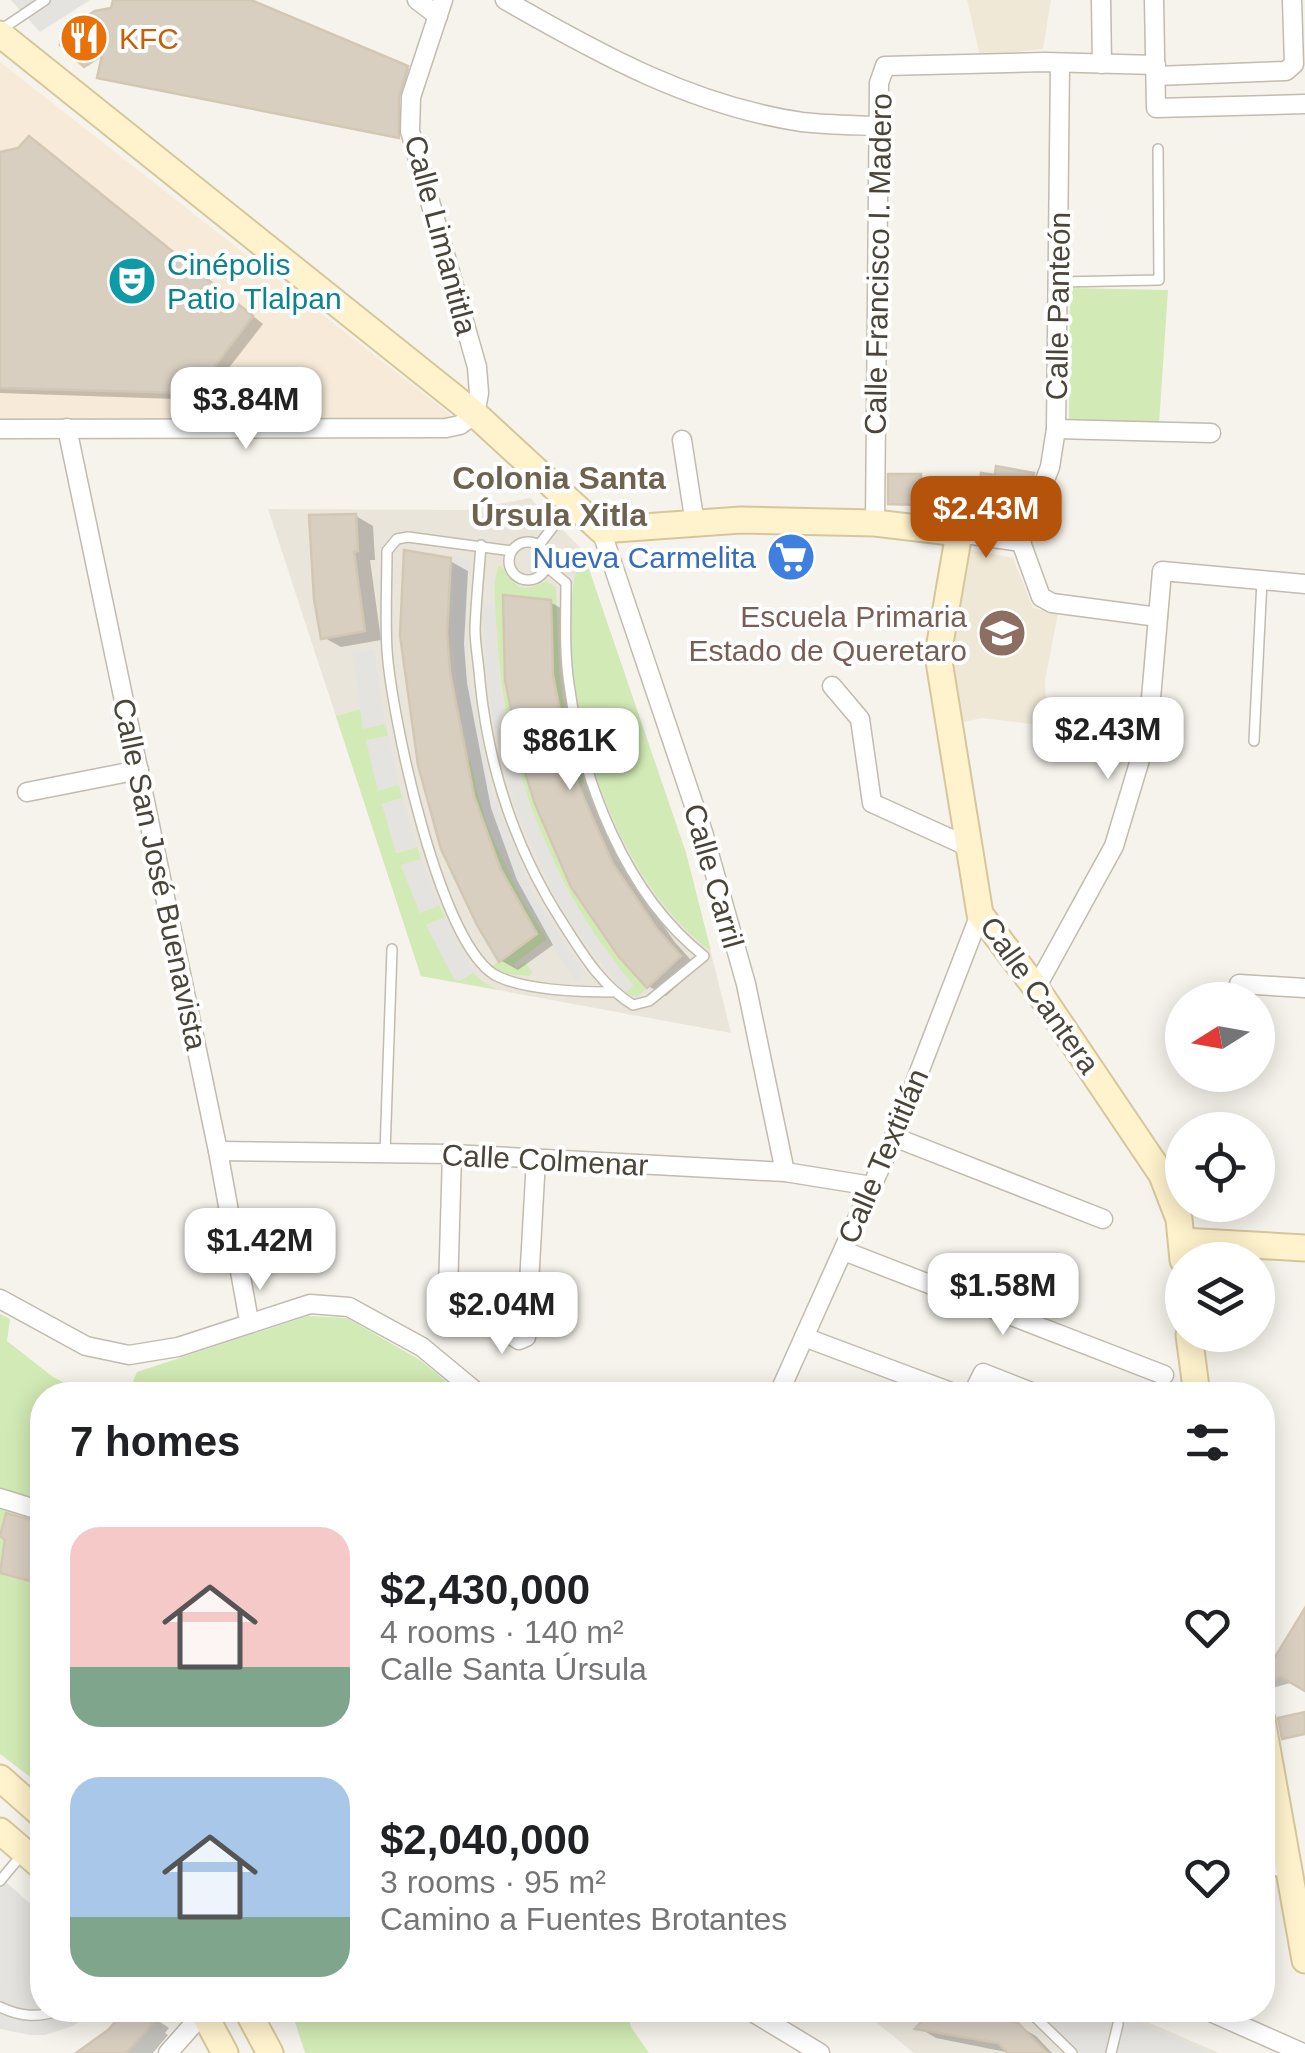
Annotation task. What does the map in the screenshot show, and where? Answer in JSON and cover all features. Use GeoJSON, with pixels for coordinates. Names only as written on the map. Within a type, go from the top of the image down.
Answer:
{"type":"FeatureCollection","features":[{"type":"Feature","properties":{"kind":"street"},"geometry":{"type":"LineString","coordinates":[[417,0],[441,8]]}},
{"type":"Feature","properties":{"kind":"street"},"geometry":{"type":"LineString","coordinates":[[505,0],[594,52],[699,96],[804,122],[879,126]]}},
{"type":"Feature","properties":{"kind":"street"},"geometry":{"type":"LineString","coordinates":[[1100,0],[1102,64]]}},
{"type":"Feature","properties":{"kind":"street"},"geometry":{"type":"LineString","coordinates":[[1154,0],[1156,108],[1305,104]]}},
{"type":"Feature","properties":{"kind":"street"},"geometry":{"type":"LineString","coordinates":[[1060,64],[1102,64],[1156,71],[1286,71],[1294,64],[1292,0]]}},
{"type":"Feature","properties":{"kind":"street","name":"Calle Limantitla"},"geometry":{"type":"LineString","coordinates":[[441,8],[411,97],[410,131],[477,367],[479,393],[475,414]]}},
{"type":"Feature","properties":{"kind":"street"},"geometry":{"type":"LineString","coordinates":[[0,32],[475,414],[600,530],[741,520],[875,523],[1021,542],[1040,598],[1052,603],[1158,617]]}},
{"type":"Feature","properties":{"kind":"street","name":"Calle Francisco I. Madero"},"geometry":{"type":"LineString","coordinates":[[875,523],[879,84],[886,66],[1060,64]]}},
{"type":"Feature","properties":{"kind":"street","name":"Calle Panteón"},"geometry":{"type":"LineString","coordinates":[[1021,542],[1050,467],[1056,428],[1060,64]]}},
{"type":"Feature","properties":{"kind":"street"},"geometry":{"type":"LineString","coordinates":[[0,429],[446,428],[475,414]]}},
{"type":"Feature","properties":{"kind":"street","name":"Calle San José Buenavista"},"geometry":{"type":"LineString","coordinates":[[67,428],[218,1151],[249,1321]]}},
{"type":"Feature","properties":{"kind":"street"},"geometry":{"type":"LineString","coordinates":[[1056,428],[1211,434]]}},
{"type":"Feature","properties":{"kind":"street"},"geometry":{"type":"LineString","coordinates":[[682,440],[694,524]]}},
{"type":"Feature","properties":{"kind":"street","name":"Calle Carril"},"geometry":{"type":"LineString","coordinates":[[600,530],[708,850],[746,984],[785,1172]]}},
{"type":"Feature","properties":{"kind":"street","name":"Calle Cantera"},"geometry":{"type":"LineString","coordinates":[[959,533],[938,655],[980,914],[1036,988],[1162,1175],[1179,1219],[1182,1242]]}},
{"type":"Feature","properties":{"kind":"street"},"geometry":{"type":"LineString","coordinates":[[1036,988],[1114,846],[1148,732],[1162,571],[1305,584]]}},
{"type":"Feature","properties":{"kind":"street"},"geometry":{"type":"LineString","coordinates":[[832,686],[860,720],[872,803],[970,848]]}},
{"type":"Feature","properties":{"kind":"street"},"geometry":{"type":"LineString","coordinates":[[27,792],[139,770]]}},
{"type":"Feature","properties":{"kind":"street","name":"Calle Textitlán"},"geometry":{"type":"LineString","coordinates":[[784,1382],[894,1137],[980,914]]}},
{"type":"Feature","properties":{"kind":"street"},"geometry":{"type":"LineString","coordinates":[[1275,986],[1305,988]]}},
{"type":"Feature","properties":{"kind":"street"},"geometry":{"type":"LineString","coordinates":[[894,1137],[1103,1220]]}},
{"type":"Feature","properties":{"kind":"street","name":"Calle Colmenar"},"geometry":{"type":"LineString","coordinates":[[218,1151],[452,1154],[785,1172],[872,1186]]}},
{"type":"Feature","properties":{"kind":"street"},"geometry":{"type":"LineString","coordinates":[[452,1154],[448,1292],[518,1340],[526,1337],[536,1159]]}},
{"type":"Feature","properties":{"kind":"street"},"geometry":{"type":"LineString","coordinates":[[1275,1248],[1305,1248]]}},
{"type":"Feature","properties":{"kind":"street"},"geometry":{"type":"LineString","coordinates":[[844,1251],[1164,1375]]}},
{"type":"Feature","properties":{"kind":"street"},"geometry":{"type":"LineString","coordinates":[[0,1299],[86,1346],[129,1355],[178,1347],[310,1304],[349,1307],[422,1347],[464,1382]]}},
{"type":"Feature","properties":{"kind":"street"},"geometry":{"type":"LineString","coordinates":[[804,1337],[923,1382]]}},
{"type":"Feature","properties":{"kind":"street"},"geometry":{"type":"LineString","coordinates":[[1191,1352],[1196,1382]]}},
{"type":"Feature","properties":{"kind":"street"},"geometry":{"type":"LineString","coordinates":[[978,1382],[982,1373],[1005,1382]]}},
{"type":"Feature","properties":{"kind":"street"},"geometry":{"type":"LineString","coordinates":[[0,1498],[30,1507]]}},
{"type":"Feature","properties":{"kind":"street"},"geometry":{"type":"LineString","coordinates":[[0,1778],[30,1804]]}},
{"type":"Feature","properties":{"kind":"street"},"geometry":{"type":"LineString","coordinates":[[1275,1818],[1305,1960]]}},
{"type":"Feature","properties":{"kind":"street"},"geometry":{"type":"LineString","coordinates":[[0,1831],[30,1856]]}},
{"type":"Feature","properties":{"kind":"street"},"geometry":{"type":"LineString","coordinates":[[168,2053],[195,2022]]}},
{"type":"Feature","properties":{"kind":"street"},"geometry":{"type":"LineString","coordinates":[[210,2022],[225,2053]]}},
{"type":"Feature","properties":{"kind":"street"},"geometry":{"type":"LineString","coordinates":[[253,2022],[270,2053]]}},
{"type":"Feature","properties":{"kind":"street"},"geometry":{"type":"LineString","coordinates":[[769,2022],[820,2053]]}},
{"type":"Feature","properties":{"kind":"street"},"geometry":{"type":"LineString","coordinates":[[1233,2022],[1304,2053]]}},
{"type":"Feature","properties":{"kind":"lane"},"geometry":{"type":"LineString","coordinates":[[0,32],[45,0]]}},
{"type":"Feature","properties":{"kind":"lane"},"geometry":{"type":"LineString","coordinates":[[1059,282],[1158,280],[1158,149]]}},
{"type":"Feature","properties":{"kind":"lane"},"geometry":{"type":"LineString","coordinates":[[539,545],[571,504]]}},
{"type":"Feature","properties":{"kind":"lane"},"geometry":{"type":"LineString","coordinates":[[512,551],[408,537],[398,539],[387,550],[387,651],[411,790],[446,900],[479,961],[498,977],[571,992],[612,992]]}},
{"type":"Feature","properties":{"kind":"lane"},"geometry":{"type":"LineString","coordinates":[[521,543],[539,545],[546,554],[546,566],[533,579],[521,578],[510,564],[512,551],[521,543]]}},
{"type":"Feature","properties":{"kind":"lane"},"geometry":{"type":"LineString","coordinates":[[481,545],[475,632],[498,786],[522,854],[592,968],[612,992],[633,1005],[650,1001],[704,956],[680,937],[659,912],[614,836],[577,732],[568,681],[566,583],[546,566]]}},
{"type":"Feature","properties":{"kind":"lane"},"geometry":{"type":"LineString","coordinates":[[1254,741],[1262,580]]}},
{"type":"Feature","properties":{"kind":"lane"},"geometry":{"type":"LineString","coordinates":[[384,1154],[392,950]]}},
{"type":"Feature","properties":{"kind":"lane"},"geometry":{"type":"LineString","coordinates":[[0,1881],[30,1862]]}},
{"type":"Feature","properties":{"kind":"lane"},"geometry":{"type":"LineString","coordinates":[[0,2007],[30,2014]]}},
{"type":"Feature","properties":{"kind":"lane"},"geometry":{"type":"LineString","coordinates":[[1040,2022],[1072,2053]]}},
{"type":"Feature","properties":{"kind":"lane"},"geometry":{"type":"LineString","coordinates":[[1110,2053],[1118,2024]]}},
{"type":"Feature","properties":{"kind":"shaded area"},"geometry":{"type":"Polygon","coordinates":[[[11,0],[90,0],[40,32],[11,0]]]}},
{"type":"Feature","properties":{"kind":"shaded area"},"geometry":{"type":"Polygon","coordinates":[[[967,0],[1051,0],[1043,49],[980,56],[967,0]]]}},
{"type":"Feature","properties":{"kind":"shaded area"},"geometry":{"type":"Polygon","coordinates":[[[0,62],[447,412],[453,419],[451,424],[0,426],[0,62]]]}},
{"type":"Feature","properties":{"kind":"shaded area"},"geometry":{"type":"Polygon","coordinates":[[[530,498],[582,549],[686,853],[731,1033],[421,976],[268,509],[466,510],[530,498]]]}},
{"type":"Feature","properties":{"kind":"shaded area","name":"Escuela Primaria Estado de Queretaro"},"geometry":{"type":"Polygon","coordinates":[[[967,549],[1013,558],[1033,608],[1058,613],[1045,681],[1047,726],[982,718],[959,723],[944,653],[967,549]]]}},
{"type":"Feature","properties":{"kind":"shaded area"},"geometry":{"type":"Polygon","coordinates":[[[454,556],[469,561],[465,633],[468,671],[492,793],[534,896],[586,975],[576,981],[522,900],[489,830],[478,795],[460,711],[451,633],[454,556]]]}},
{"type":"Feature","properties":{"kind":"shaded area"},"geometry":{"type":"Polygon","coordinates":[[[483,605],[495,605],[499,680],[529,804],[566,889],[633,986],[624,993],[555,897],[517,813],[494,724],[483,605]]]}},
{"type":"Feature","properties":{"kind":"shaded area"},"geometry":{"type":"Polygon","coordinates":[[[374,650],[385,724],[363,729],[352,652],[374,650]]]}},
{"type":"Feature","properties":{"kind":"shaded area"},"geometry":{"type":"Polygon","coordinates":[[[388,736],[399,785],[378,791],[366,740],[388,736]]]}},
{"type":"Feature","properties":{"kind":"shaded area"},"geometry":{"type":"Polygon","coordinates":[[[402,798],[417,847],[396,853],[382,804],[402,798]]]}},
{"type":"Feature","properties":{"kind":"shaded area"},"geometry":{"type":"Polygon","coordinates":[[[421,859],[439,905],[420,913],[401,865],[421,859]]]}},
{"type":"Feature","properties":{"kind":"shaded area"},"geometry":{"type":"Polygon","coordinates":[[[445,917],[474,973],[459,981],[454,979],[426,925],[445,917]]]}},
{"type":"Feature","properties":{"kind":"shaded area"},"geometry":{"type":"Polygon","coordinates":[[[0,1877],[30,1903],[30,2022],[78,2022],[45,2035],[0,2029],[0,1877]]]}},
{"type":"Feature","properties":{"kind":"shaded area"},"geometry":{"type":"Polygon","coordinates":[[[876,2022],[1148,2022],[1219,2053],[914,2053],[876,2022]]]}},
{"type":"Feature","properties":{"kind":"shaded area"},"geometry":{"type":"Polygon","coordinates":[[[1050,2022],[1138,2022],[1210,2053],[1077,2053],[1050,2022]]]}},
{"type":"Feature","properties":{"kind":"green space"},"geometry":{"type":"Polygon","coordinates":[[[1070,288],[1168,290],[1159,424],[1069,424],[1070,288]]]}},
{"type":"Feature","properties":{"kind":"green space"},"geometry":{"type":"Polygon","coordinates":[[[582,549],[686,853],[711,951],[675,917],[642,874],[615,823],[593,767],[578,709],[571,652],[572,597],[582,549]]]}},
{"type":"Feature","properties":{"kind":"green space"},"geometry":{"type":"Polygon","coordinates":[[[499,565],[522,587],[546,581],[556,588],[559,673],[582,786],[571,760],[555,692],[550,600],[503,596],[510,704],[536,806],[557,855],[612,946],[647,988],[637,997],[624,993],[633,985],[577,906],[555,864],[521,775],[501,682],[495,599],[499,565]]]}},
{"type":"Feature","properties":{"kind":"green space"},"geometry":{"type":"Polygon","coordinates":[[[361,709],[363,728],[385,724],[388,736],[367,740],[378,790],[399,785],[402,798],[382,804],[397,853],[417,847],[421,859],[401,866],[420,913],[439,905],[445,917],[426,925],[460,980],[474,973],[499,990],[421,976],[336,716],[361,709]]]}},
{"type":"Feature","properties":{"kind":"green space"},"geometry":{"type":"Polygon","coordinates":[[[466,760],[471,761],[501,854],[547,939],[514,964],[516,968],[525,962],[532,972],[530,976],[496,973],[492,966],[537,934],[494,850],[466,760]]]}},
{"type":"Feature","properties":{"kind":"green space"},"geometry":{"type":"Polygon","coordinates":[[[0,1314],[10,1319],[7,1341],[63,1382],[30,1382],[30,1777],[0,1754],[0,1314]]]}},
{"type":"Feature","properties":{"kind":"green space"},"geometry":{"type":"Polygon","coordinates":[[[308,1316],[347,1318],[420,1360],[447,1382],[133,1382],[137,1372],[308,1316]]]}},
{"type":"Feature","properties":{"kind":"green space"},"geometry":{"type":"Polygon","coordinates":[[[295,2022],[630,2022],[649,2053],[305,2053],[295,2022]]]}},
{"type":"Feature","properties":{"kind":"building"},"geometry":{"type":"Polygon","coordinates":[[[113,0],[251,0],[408,66],[399,96],[399,138],[97,78],[102,55],[84,67],[60,45],[61,32],[95,11],[111,8],[113,0]]]}},
{"type":"Feature","properties":{"kind":"building"},"geometry":{"type":"Polygon","coordinates":[[[29,136],[253,316],[192,396],[0,388],[0,152],[18,148],[29,136]]]}},
{"type":"Feature","properties":{"kind":"building"},"geometry":{"type":"Polygon","coordinates":[[[996,466],[1034,473],[1027,491],[1001,487],[995,526],[974,523],[981,473],[995,475],[996,466]]]}},
{"type":"Feature","properties":{"kind":"building"},"geometry":{"type":"Polygon","coordinates":[[[888,474],[921,474],[920,505],[888,504],[888,474]]]}},
{"type":"Feature","properties":{"kind":"building"},"geometry":{"type":"Polygon","coordinates":[[[356,514],[358,551],[354,552],[365,631],[321,639],[314,599],[309,515],[356,514]]]}},
{"type":"Feature","properties":{"kind":"building"},"geometry":{"type":"Polygon","coordinates":[[[404,550],[451,558],[447,633],[450,672],[474,796],[500,868],[537,934],[499,962],[441,849],[418,765],[400,635],[404,550]]]}},
{"type":"Feature","properties":{"kind":"building"},"geometry":{"type":"Polygon","coordinates":[[[503,595],[551,600],[553,675],[579,787],[613,864],[657,929],[681,956],[647,988],[619,957],[571,887],[535,804],[505,680],[503,595]]]}},
{"type":"Feature","properties":{"kind":"building"},"geometry":{"type":"Polygon","coordinates":[[[6,1513],[30,1520],[30,1581],[0,1573],[5,1540],[0,1536],[6,1513]]]}},
{"type":"Feature","properties":{"kind":"building"},"geometry":{"type":"Polygon","coordinates":[[[1305,1608],[1305,1691],[1281,1677],[1275,1679],[1275,1657],[1305,1608]]]}},
{"type":"Feature","properties":{"kind":"building"},"geometry":{"type":"Polygon","coordinates":[[[1305,1712],[1305,1734],[1282,1739],[1278,1718],[1305,1712]]]}},
{"type":"Feature","properties":{"kind":"building"},"geometry":{"type":"Polygon","coordinates":[[[115,2022],[153,2023],[126,2053],[76,2053],[115,2022]]]}},
{"type":"Feature","properties":{"kind":"building"},"geometry":{"type":"Polygon","coordinates":[[[921,2022],[1013,2022],[1047,2053],[1008,2053],[998,2043],[915,2029],[921,2022]]]}},
{"type":"Feature","properties":{"kind":"place","name":"KFC"},"geometry":{"type":"Point","coordinates":[84,38]}},
{"type":"Feature","properties":{"kind":"place","name":"Cinépolis Patio Tlalpan"},"geometry":{"type":"Point","coordinates":[132,281]}},
{"type":"Feature","properties":{"kind":"place","name":"Nueva Carmelita"},"geometry":{"type":"Point","coordinates":[791,557]}},
{"type":"Feature","properties":{"kind":"place","name":"Escuela Primaria Estado de Queretaro"},"geometry":{"type":"Point","coordinates":[1002,633]}},
{"type":"Feature","properties":{"kind":"district","name":"Colonia Santa Úrsula Xitla"},"geometry":{"type":"Point","coordinates":[559,496]}}]}
